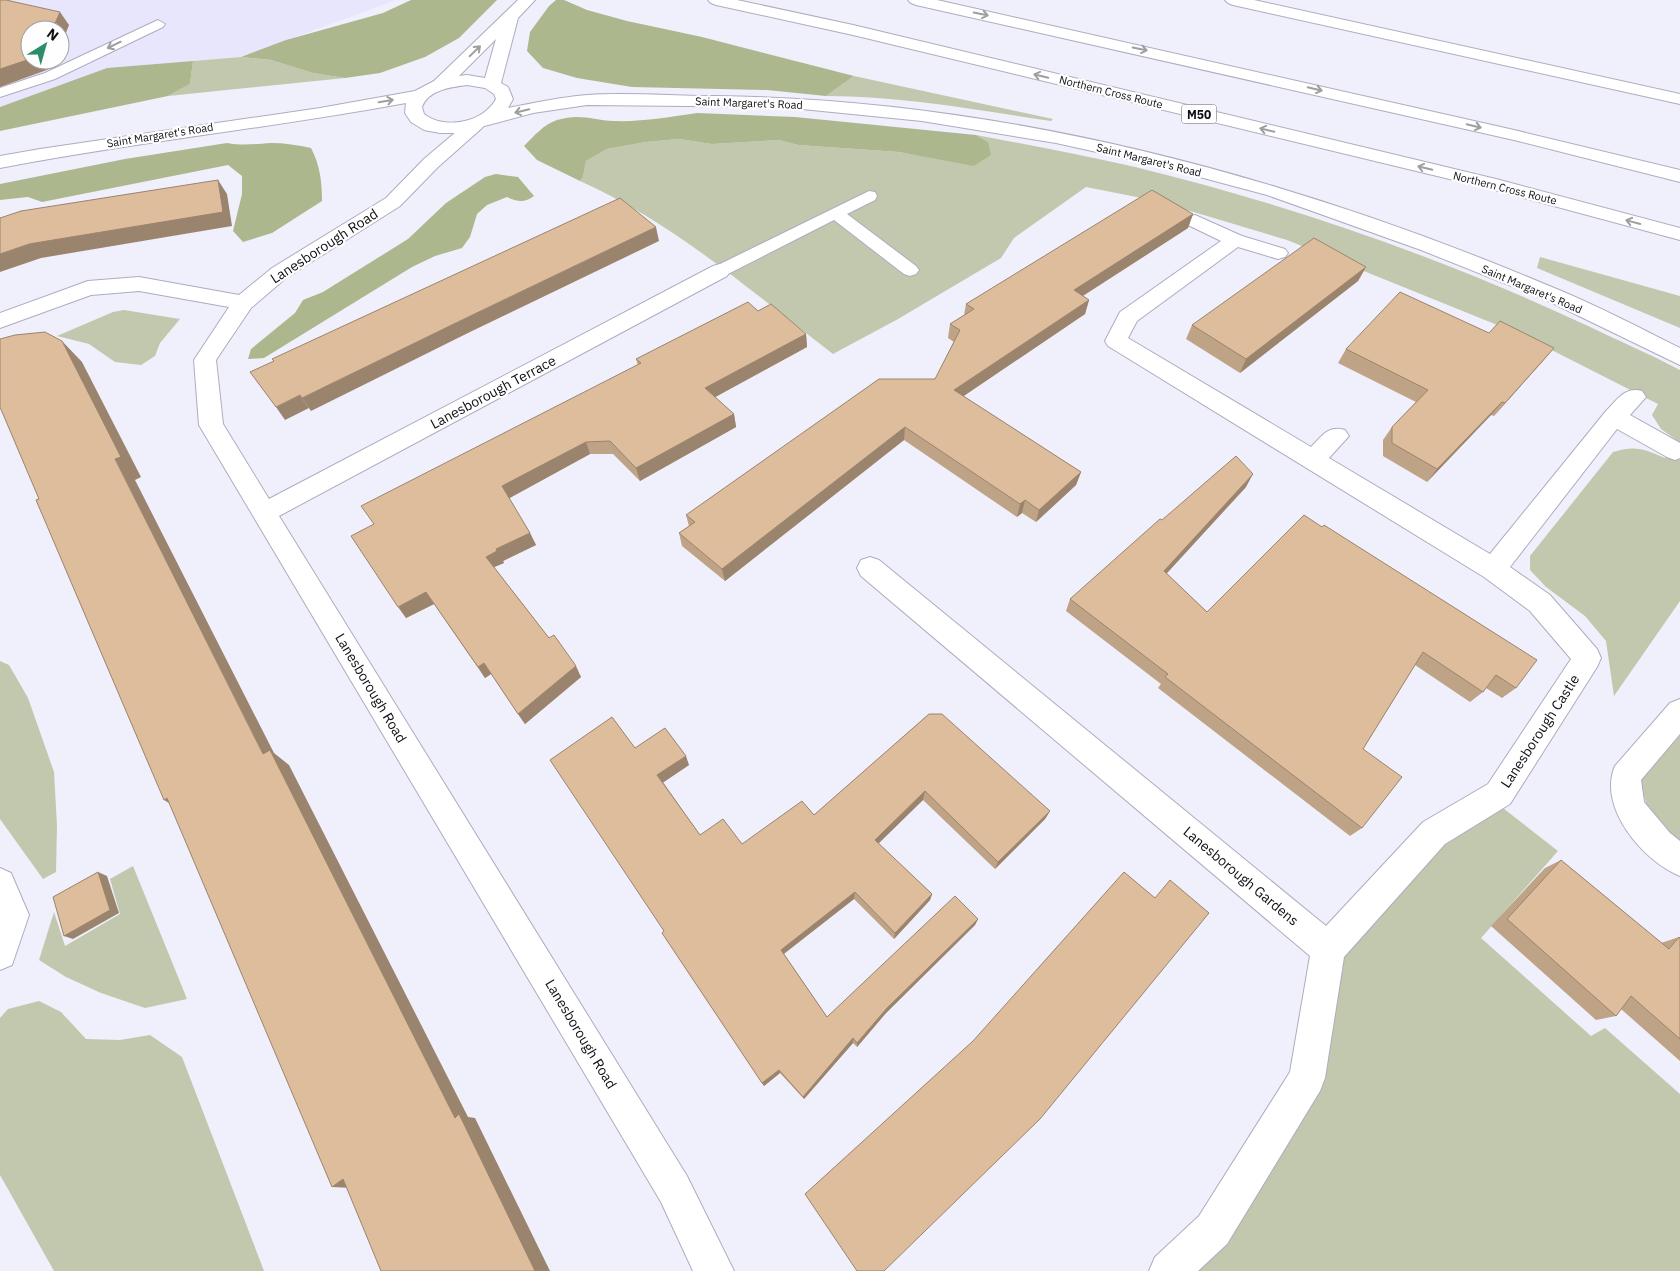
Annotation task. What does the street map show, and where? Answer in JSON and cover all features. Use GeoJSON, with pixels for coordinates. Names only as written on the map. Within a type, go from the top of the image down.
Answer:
{"type":"FeatureCollection","features":[{"type":"Feature","properties":{"kind":"main road"},"geometry":{"type":"LineString","coordinates":[[440,85],[527,0]]}},
{"type":"Feature","properties":{"kind":"main road","name":"Northern Cross Route"},"geometry":{"type":"LineString","coordinates":[[716,0],[862,33],[1496,185],[1680,234]]}},
{"type":"Feature","properties":{"kind":"main road"},"geometry":{"type":"LineString","coordinates":[[916,0],[1495,130],[1680,176]]}},
{"type":"Feature","properties":{"kind":"main road"},"geometry":{"type":"LineString","coordinates":[[1233,0],[1680,99]]}},
{"type":"Feature","properties":{"kind":"main road"},"geometry":{"type":"LineString","coordinates":[[508,89],[510,17]]}},
{"type":"Feature","properties":{"kind":"main road","name":"Saint Margaret's Road"},"geometry":{"type":"LineString","coordinates":[[0,162],[57,150],[321,112],[421,95],[440,85],[467,80],[508,89],[587,100]]}},
{"type":"Feature","properties":{"kind":"main road","name":"Lanesborough Road"},"geometry":{"type":"LineString","coordinates":[[508,89],[504,95],[504,103],[500,111],[483,121],[432,163],[393,202],[279,272],[243,303],[205,360],[211,425],[674,1189],[714,1271]]}},
{"type":"Feature","properties":{"kind":"main road"},"geometry":{"type":"LineString","coordinates":[[421,95],[414,102],[412,110],[415,117],[427,125],[432,163]]}},
{"type":"Feature","properties":{"kind":"main road","name":"Saint Margaret's Road"},"geometry":{"type":"LineString","coordinates":[[321,112],[392,118],[427,125],[461,128],[533,108],[587,100],[614,98],[782,102],[922,116],[1056,138],[1153,159],[1274,191],[1428,246],[1552,295],[1680,357]]}},
{"type":"Feature","properties":{"kind":"main road"},"geometry":{"type":"LineString","coordinates":[[1195,221],[1235,240],[1278,253]]}},
{"type":"Feature","properties":{"kind":"main road","name":"Lanesborough Castle"},"geometry":{"type":"LineString","coordinates":[[1235,240],[1128,317],[1116,341],[1493,569],[1540,603],[1587,658],[1499,794],[1434,833],[1328,949]]}},
{"type":"Feature","properties":{"kind":"main road","name":"Lanesborough Terrace"},"geometry":{"type":"LineString","coordinates":[[265,512],[720,271]]}},
{"type":"Feature","properties":{"kind":"main road"},"geometry":{"type":"LineString","coordinates":[[0,321],[88,288],[139,284],[243,303]]}},
{"type":"Feature","properties":{"kind":"main road"},"geometry":{"type":"LineString","coordinates":[[1493,569],[1614,417],[1634,397]]}},
{"type":"Feature","properties":{"kind":"main road"},"geometry":{"type":"LineString","coordinates":[[1614,417],[1675,451]]}},
{"type":"Feature","properties":{"kind":"main road"},"geometry":{"type":"LineString","coordinates":[[1312,461],[1337,436]]}},
{"type":"Feature","properties":{"kind":"main road","name":"Lanesborough Gardens"},"geometry":{"type":"LineString","coordinates":[[870,568],[1328,949]]}},
{"type":"Feature","properties":{"kind":"main road"},"geometry":{"type":"LineString","coordinates":[[1680,712],[1626,776],[1629,808],[1660,844],[1680,860]]}},
{"type":"Feature","properties":{"kind":"main road"},"geometry":{"type":"LineString","coordinates":[[0,884],[13,915],[0,953]]}},
{"type":"Feature","properties":{"kind":"main road"},"geometry":{"type":"LineString","coordinates":[[1170,1271],[1213,1230],[1307,1078],[1328,949]]}},
{"type":"Feature","properties":{"kind":"lane"},"geometry":{"type":"LineString","coordinates":[[0,93],[50,76],[158,24]]}},
{"type":"Feature","properties":{"kind":"lane"},"geometry":{"type":"LineString","coordinates":[[720,271],[869,196]]}},
{"type":"Feature","properties":{"kind":"lane"},"geometry":{"type":"LineString","coordinates":[[836,213],[910,270]]}},
{"type":"Feature","properties":{"kind":"shaded area"},"geometry":{"type":"Polygon","coordinates":[[[0,0],[396,0],[241,57],[107,68],[0,107],[0,0]]]}},
{"type":"Feature","properties":{"kind":"green space"},"geometry":{"type":"Polygon","coordinates":[[[411,0],[497,0],[459,38],[425,57],[380,73],[345,78],[313,73],[271,60],[241,57],[286,40],[383,13],[411,0]]]}},
{"type":"Feature","properties":{"kind":"green space"},"geometry":{"type":"Polygon","coordinates":[[[556,0],[564,0],[587,10],[627,21],[702,37],[854,76],[826,96],[767,90],[632,87],[577,78],[543,68],[527,51],[530,32],[549,6],[556,0]]]}},
{"type":"Feature","properties":{"kind":"green space"},"geometry":{"type":"Polygon","coordinates":[[[241,57],[271,60],[313,73],[345,78],[168,96],[190,84],[193,61],[241,57]]]}},
{"type":"Feature","properties":{"kind":"green space"},"geometry":{"type":"Polygon","coordinates":[[[193,61],[190,84],[168,96],[0,131],[0,107],[107,68],[193,61]]]}},
{"type":"Feature","properties":{"kind":"green space"},"geometry":{"type":"Polygon","coordinates":[[[854,76],[1053,119],[1051,121],[967,108],[882,98],[826,96],[854,76]]]}},
{"type":"Feature","properties":{"kind":"green space"},"geometry":{"type":"Polygon","coordinates":[[[697,113],[795,117],[976,135],[988,142],[991,155],[974,166],[899,152],[798,145],[779,140],[712,144],[679,139],[646,142],[607,149],[586,161],[583,177],[580,181],[537,160],[524,146],[548,124],[565,118],[579,117],[635,121],[697,113]]]}},
{"type":"Feature","properties":{"kind":"green space"},"geometry":{"type":"Polygon","coordinates":[[[976,135],[1135,167],[1251,198],[1366,235],[1533,301],[1680,370],[1680,601],[1614,696],[1606,641],[1585,616],[1546,587],[1530,570],[1530,556],[1613,452],[1634,448],[1665,458],[1678,441],[1661,429],[1652,415],[1658,404],[1522,335],[1287,240],[1157,201],[1086,187],[1014,238],[1001,258],[898,319],[833,354],[742,283],[680,238],[648,217],[580,181],[583,177],[586,161],[607,149],[646,142],[679,139],[712,144],[779,140],[798,145],[899,152],[935,158],[988,142],[976,135]]]}},
{"type":"Feature","properties":{"kind":"green space"},"geometry":{"type":"Polygon","coordinates":[[[227,143],[244,145],[281,143],[311,148],[320,174],[322,201],[272,233],[243,242],[233,231],[242,194],[242,176],[228,165],[42,202],[28,197],[0,200],[0,184],[125,159],[227,143]]]}},
{"type":"Feature","properties":{"kind":"green space"},"geometry":{"type":"Polygon","coordinates":[[[496,174],[518,177],[534,196],[521,201],[507,197],[487,205],[477,214],[470,237],[462,248],[435,256],[412,267],[264,358],[248,359],[251,349],[295,313],[303,300],[323,292],[408,239],[446,203],[485,177],[496,174]]]}},
{"type":"Feature","properties":{"kind":"green space"},"geometry":{"type":"Polygon","coordinates":[[[1540,257],[1680,296],[1680,328],[1537,268],[1540,257]]]}},
{"type":"Feature","properties":{"kind":"green space"},"geometry":{"type":"Polygon","coordinates":[[[124,310],[180,319],[160,343],[155,356],[141,365],[115,362],[89,344],[57,336],[113,312],[124,310]]]}},
{"type":"Feature","properties":{"kind":"green space"},"geometry":{"type":"Polygon","coordinates":[[[0,661],[9,665],[28,698],[54,772],[57,826],[56,872],[43,879],[0,819],[0,661]]]}},
{"type":"Feature","properties":{"kind":"green space"},"geometry":{"type":"Polygon","coordinates":[[[1680,721],[1680,854],[1648,810],[1637,771],[1680,721]]]}},
{"type":"Feature","properties":{"kind":"green space"},"geometry":{"type":"Polygon","coordinates":[[[1494,801],[1558,851],[1481,938],[1591,1036],[1605,1028],[1680,1094],[1680,1271],[1169,1271],[1307,1080],[1328,949],[1384,890],[1494,801]]]}},
{"type":"Feature","properties":{"kind":"green space"},"geometry":{"type":"Polygon","coordinates":[[[133,866],[187,999],[145,1008],[101,993],[66,977],[39,960],[54,912],[65,946],[120,914],[110,879],[133,866]]]}},
{"type":"Feature","properties":{"kind":"green space"},"geometry":{"type":"Polygon","coordinates":[[[39,1001],[61,1012],[86,1039],[120,1040],[150,1035],[182,1057],[264,1271],[54,1271],[0,1175],[0,1018],[8,1009],[39,1001]]]}},
{"type":"Feature","properties":{"kind":"building"},"geometry":{"type":"Polygon","coordinates":[[[0,0],[60,12],[56,20],[20,20],[20,62],[0,69],[0,0]]]}},
{"type":"Feature","properties":{"kind":"building"},"geometry":{"type":"Polygon","coordinates":[[[218,180],[223,212],[29,244],[0,254],[0,218],[21,211],[218,180]]]}},
{"type":"Feature","properties":{"kind":"building"},"geometry":{"type":"Polygon","coordinates":[[[1152,190],[1193,214],[1074,290],[1089,300],[954,390],[1081,472],[1039,510],[1025,500],[1020,504],[905,427],[722,569],[679,533],[695,522],[686,515],[879,379],[935,379],[960,330],[950,324],[974,309],[966,304],[1152,190]]]}},
{"type":"Feature","properties":{"kind":"building"},"geometry":{"type":"Polygon","coordinates":[[[620,198],[656,227],[302,398],[300,395],[276,407],[250,372],[274,361],[272,359],[620,198]]]}},
{"type":"Feature","properties":{"kind":"building"},"geometry":{"type":"Polygon","coordinates":[[[1314,238],[1366,267],[1246,359],[1192,325],[1314,238]]]}},
{"type":"Feature","properties":{"kind":"building"},"geometry":{"type":"Polygon","coordinates":[[[1400,292],[1489,333],[1500,321],[1554,348],[1505,403],[1502,402],[1437,469],[1392,443],[1392,427],[1428,390],[1346,349],[1400,292]]]}},
{"type":"Feature","properties":{"kind":"building"},"geometry":{"type":"Polygon","coordinates":[[[748,302],[758,311],[771,304],[806,334],[705,388],[734,414],[636,468],[610,441],[586,442],[502,486],[530,533],[496,549],[497,551],[486,557],[549,638],[554,635],[576,666],[518,714],[484,663],[478,667],[426,592],[398,607],[351,536],[374,524],[361,506],[641,363],[636,359],[748,302]]]}},
{"type":"Feature","properties":{"kind":"building"},"geometry":{"type":"Polygon","coordinates":[[[45,332],[62,341],[121,457],[115,459],[263,754],[270,750],[455,1118],[459,1114],[535,1271],[381,1271],[343,1179],[332,1187],[167,798],[164,800],[36,500],[39,499],[0,407],[0,339],[15,335],[45,332]]]}},
{"type":"Feature","properties":{"kind":"building"},"geometry":{"type":"Polygon","coordinates":[[[1236,456],[1253,474],[1164,571],[1207,612],[1304,515],[1322,527],[1324,525],[1537,660],[1516,688],[1496,675],[1483,692],[1423,652],[1363,749],[1402,777],[1362,828],[1165,677],[1168,674],[1070,599],[1160,519],[1162,520],[1236,456]]]}},
{"type":"Feature","properties":{"kind":"building"},"geometry":{"type":"Polygon","coordinates":[[[929,714],[942,714],[1050,811],[998,862],[925,791],[875,840],[932,894],[895,933],[855,892],[781,950],[827,1017],[955,896],[978,919],[887,1008],[857,1043],[853,1038],[803,1097],[779,1070],[762,1083],[550,760],[612,717],[635,748],[665,728],[686,756],[657,775],[700,835],[723,819],[742,844],[802,801],[814,815],[929,714]]]}},
{"type":"Feature","properties":{"kind":"building"},"geometry":{"type":"Polygon","coordinates":[[[1561,860],[1669,949],[1680,938],[1680,1039],[1631,996],[1616,1016],[1507,919],[1561,860]]]}},
{"type":"Feature","properties":{"kind":"building"},"geometry":{"type":"Polygon","coordinates":[[[98,872],[110,910],[64,936],[53,897],[98,872]]]}},
{"type":"Feature","properties":{"kind":"building"},"geometry":{"type":"Polygon","coordinates":[[[1124,872],[1155,898],[1170,880],[1209,913],[1040,1119],[884,1271],[857,1271],[805,1194],[973,1041],[1124,872]]]}}]}
